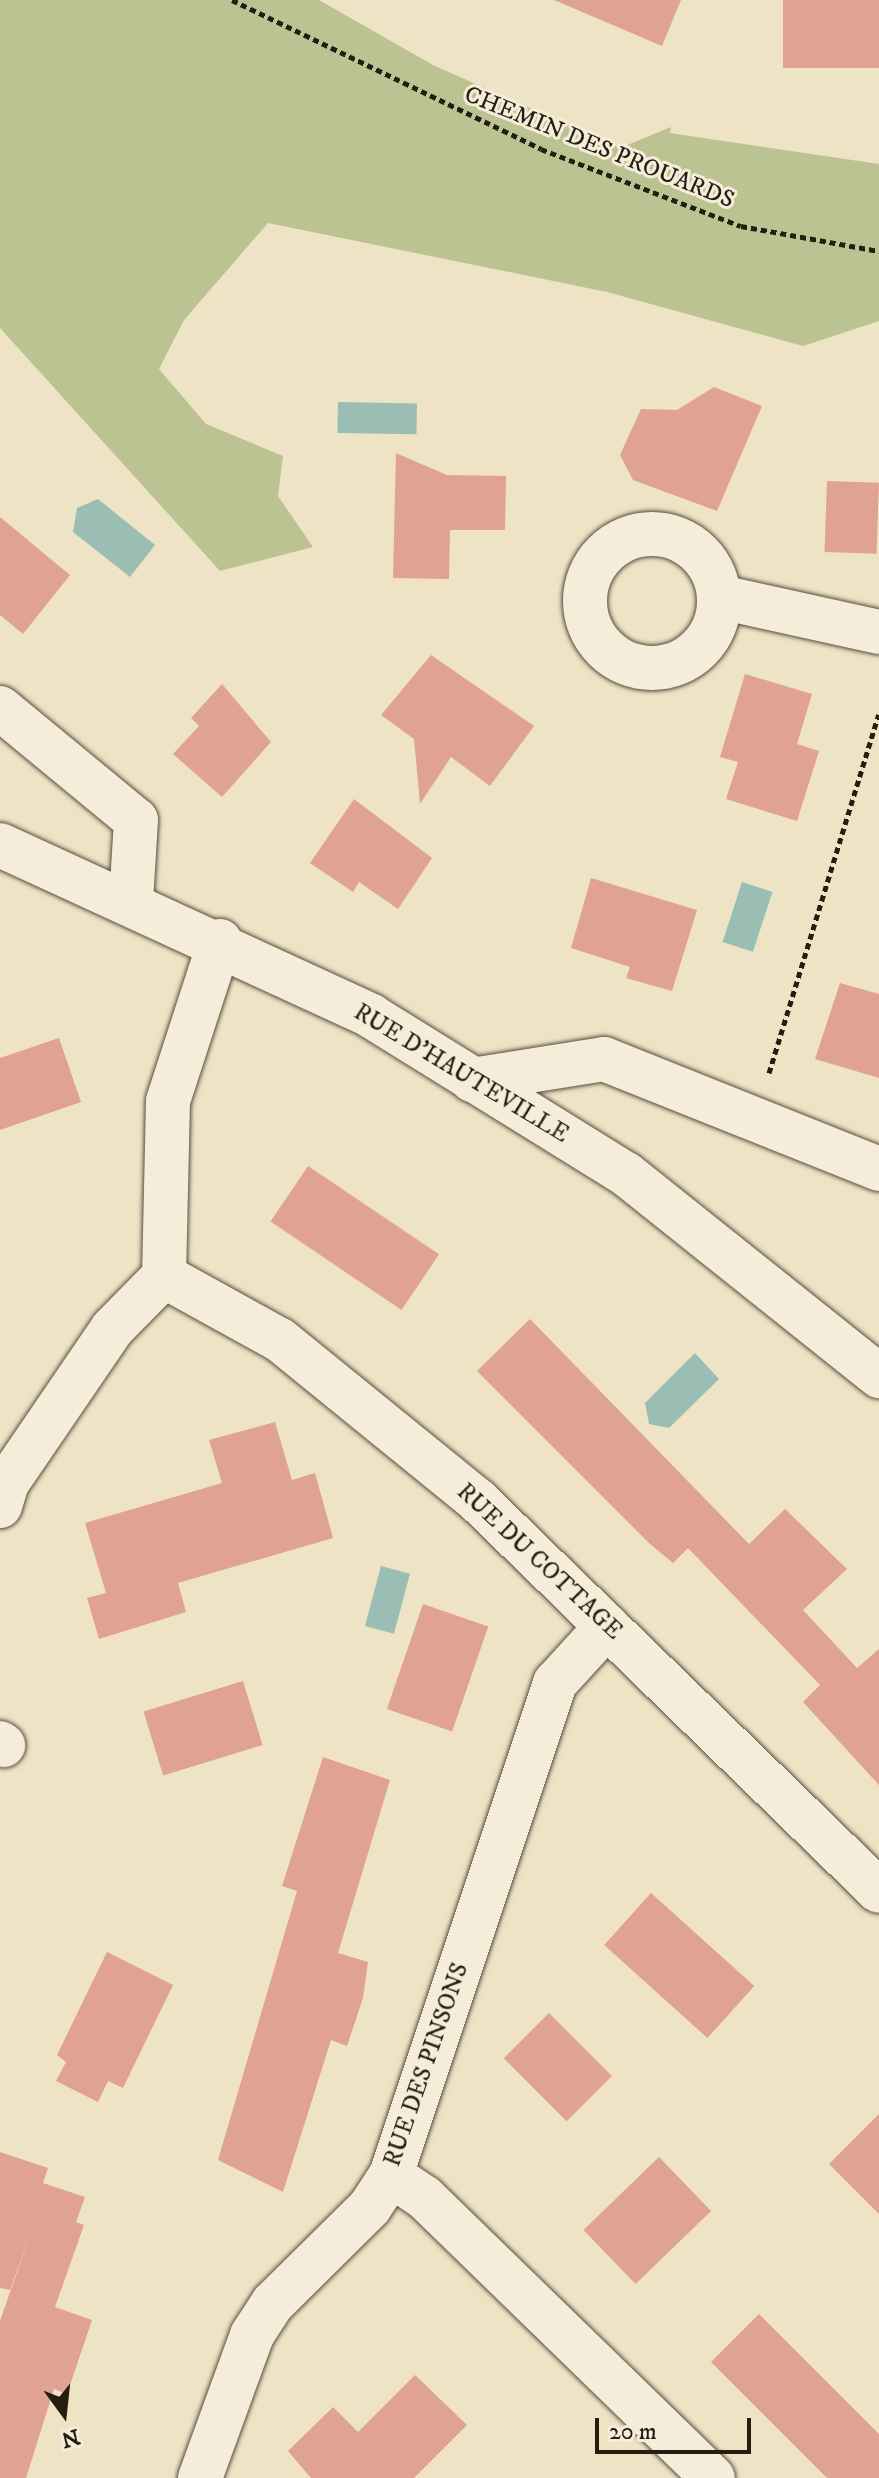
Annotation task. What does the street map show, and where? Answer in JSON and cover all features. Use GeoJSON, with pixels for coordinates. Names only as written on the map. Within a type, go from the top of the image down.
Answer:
{"type":"FeatureCollection","features":[{"type":"Feature","properties":{"kind":"street"},"geometry":{"type":"LineString","coordinates":[[720,597],[879,632]]}},
{"type":"Feature","properties":{"kind":"street"},"geometry":{"type":"LineString","coordinates":[[0,708],[136,820],[131,901]]}},
{"type":"Feature","properties":{"kind":"street","name":"RUE D'HAUTEVILLE"},"geometry":{"type":"LineString","coordinates":[[0,845],[220,941],[371,1016],[626,1174],[879,1376]]}},
{"type":"Feature","properties":{"kind":"street"},"geometry":{"type":"LineString","coordinates":[[0,1506],[7,1483],[112,1329],[164,1276],[168,1101],[220,941]]}},
{"type":"Feature","properties":{"kind":"street"},"geometry":{"type":"LineString","coordinates":[[472,1080],[604,1059],[754,1124],[879,1169]]}},
{"type":"Feature","properties":{"kind":"street","name":"RUE DU COTTAGE"},"geometry":{"type":"LineString","coordinates":[[164,1276],[280,1340],[478,1501],[879,1891]]}},
{"type":"Feature","properties":{"kind":"street","name":"RUE DES PINSONS"},"geometry":{"type":"LineString","coordinates":[[200,2478],[252,2335],[273,2303],[370,2207],[391,2175],[555,1683],[607,1626]]}},
{"type":"Feature","properties":{"kind":"street"},"geometry":{"type":"LineString","coordinates":[[391,2175],[489,2259],[713,2478]]}},
{"type":"Feature","properties":{"kind":"path","name":"CHEMIN DES PROUARDS"},"geometry":{"type":"LineString","coordinates":[[232,0],[570,160],[741,226],[879,251]]}},
{"type":"Feature","properties":{"kind":"path"},"geometry":{"type":"LineString","coordinates":[[754,1124],[879,714]]}},
{"type":"Feature","properties":{"kind":"green space"},"geometry":{"type":"Polygon","coordinates":[[[0,0],[319,0],[433,65],[620,148],[671,127],[670,133],[879,164],[879,321],[803,346],[607,292],[268,223],[184,320],[159,369],[206,424],[283,456],[278,496],[313,547],[220,571],[0,328],[0,0]]]}},
{"type":"Feature","properties":{"kind":"water"},"geometry":{"type":"Polygon","coordinates":[[[338,402],[417,403],[416,434],[337,433],[338,402]]]}},
{"type":"Feature","properties":{"kind":"water"},"geometry":{"type":"Polygon","coordinates":[[[98,499],[155,545],[130,577],[73,532],[77,508],[98,499]]]}},
{"type":"Feature","properties":{"kind":"water"},"geometry":{"type":"Polygon","coordinates":[[[742,882],[772,892],[753,952],[723,942],[742,882]]]}},
{"type":"Feature","properties":{"kind":"water"},"geometry":{"type":"Polygon","coordinates":[[[695,1353],[719,1379],[669,1428],[649,1424],[645,1403],[695,1353]]]}},
{"type":"Feature","properties":{"kind":"water"},"geometry":{"type":"Polygon","coordinates":[[[381,1566],[410,1574],[394,1634],[365,1626],[381,1566]]]}},
{"type":"Feature","properties":{"kind":"building"},"geometry":{"type":"Polygon","coordinates":[[[554,0],[681,0],[662,46],[554,0]]]}},
{"type":"Feature","properties":{"kind":"building"},"geometry":{"type":"Polygon","coordinates":[[[783,0],[879,0],[879,68],[783,68],[783,0]]]}},
{"type":"Feature","properties":{"kind":"building"},"geometry":{"type":"Polygon","coordinates":[[[714,387],[762,406],[717,511],[633,480],[620,455],[641,409],[677,410],[714,387]]]}},
{"type":"Feature","properties":{"kind":"building"},"geometry":{"type":"Polygon","coordinates":[[[396,453],[447,475],[506,476],[505,530],[450,530],[449,579],[393,578],[396,453]]]}},
{"type":"Feature","properties":{"kind":"building"},"geometry":{"type":"Polygon","coordinates":[[[827,481],[879,483],[876,554],[825,552],[827,481]]]}},
{"type":"Feature","properties":{"kind":"building"},"geometry":{"type":"Polygon","coordinates":[[[0,517],[70,575],[23,634],[0,615],[0,517]]]}},
{"type":"Feature","properties":{"kind":"building"},"geometry":{"type":"Polygon","coordinates":[[[431,655],[534,726],[490,786],[451,757],[420,804],[414,739],[381,715],[431,655]]]}},
{"type":"Feature","properties":{"kind":"building"},"geometry":{"type":"Polygon","coordinates":[[[745,674],[812,694],[797,744],[819,751],[797,821],[726,799],[738,762],[720,757],[745,674]]]}},
{"type":"Feature","properties":{"kind":"building"},"geometry":{"type":"Polygon","coordinates":[[[222,684],[271,742],[222,797],[173,754],[199,726],[191,718],[222,684]]]}},
{"type":"Feature","properties":{"kind":"building"},"geometry":{"type":"Polygon","coordinates":[[[354,799],[432,858],[398,909],[359,882],[353,892],[310,863],[354,799]]]}},
{"type":"Feature","properties":{"kind":"building"},"geometry":{"type":"Polygon","coordinates":[[[591,878],[697,910],[672,991],[626,978],[630,967],[571,948],[591,878]]]}},
{"type":"Feature","properties":{"kind":"building"},"geometry":{"type":"Polygon","coordinates":[[[840,983],[879,994],[879,1078],[815,1059],[840,983]]]}},
{"type":"Feature","properties":{"kind":"building"},"geometry":{"type":"Polygon","coordinates":[[[59,1038],[81,1102],[0,1130],[0,1058],[59,1038]]]}},
{"type":"Feature","properties":{"kind":"building"},"geometry":{"type":"Polygon","coordinates":[[[308,1166],[439,1254],[402,1310],[271,1222],[308,1166]]]}},
{"type":"Feature","properties":{"kind":"building"},"geometry":{"type":"Polygon","coordinates":[[[530,1319],[749,1544],[785,1509],[847,1569],[803,1610],[857,1668],[879,1649],[879,1785],[803,1702],[820,1685],[688,1548],[673,1563],[649,1543],[477,1371],[530,1319]]]}},
{"type":"Feature","properties":{"kind":"building"},"geometry":{"type":"Polygon","coordinates":[[[275,1422],[292,1480],[315,1473],[333,1538],[178,1583],[186,1612],[99,1639],[87,1598],[106,1593],[85,1523],[222,1483],[209,1440],[275,1422]]]}},
{"type":"Feature","properties":{"kind":"building"},"geometry":{"type":"Polygon","coordinates":[[[423,1604],[488,1626],[452,1731],[387,1709],[423,1604]]]}},
{"type":"Feature","properties":{"kind":"building"},"geometry":{"type":"Polygon","coordinates":[[[243,1681],[263,1745],[163,1775],[144,1711],[243,1681]]]}},
{"type":"Feature","properties":{"kind":"building"},"geometry":{"type":"Polygon","coordinates":[[[323,1757],[390,1780],[338,1953],[368,1962],[363,1998],[347,2046],[331,2040],[283,2192],[218,2160],[297,1891],[282,1886],[323,1757]]]}},
{"type":"Feature","properties":{"kind":"building"},"geometry":{"type":"Polygon","coordinates":[[[651,1893],[754,1986],[707,2038],[604,1945],[651,1893]]]}},
{"type":"Feature","properties":{"kind":"building"},"geometry":{"type":"Polygon","coordinates":[[[107,1952],[173,1985],[123,2088],[108,2081],[98,2102],[56,2081],[66,2062],[57,2055],[107,1952]]]}},
{"type":"Feature","properties":{"kind":"building"},"geometry":{"type":"Polygon","coordinates":[[[549,2013],[612,2076],[567,2121],[504,2058],[549,2013]]]}},
{"type":"Feature","properties":{"kind":"building"},"geometry":{"type":"Polygon","coordinates":[[[879,2114],[879,2214],[829,2164],[879,2114]]]}},
{"type":"Feature","properties":{"kind":"building"},"geometry":{"type":"Polygon","coordinates":[[[0,2152],[48,2168],[43,2183],[85,2197],[76,2222],[84,2225],[55,2307],[92,2320],[67,2394],[54,2389],[26,2478],[0,2478],[0,2321],[32,2229],[10,2290],[0,2288],[0,2152]]]}},
{"type":"Feature","properties":{"kind":"building"},"geometry":{"type":"Polygon","coordinates":[[[659,2157],[711,2211],[636,2284],[583,2230],[659,2157]]]}},
{"type":"Feature","properties":{"kind":"building"},"geometry":{"type":"Polygon","coordinates":[[[759,2314],[879,2434],[879,2478],[827,2478],[711,2362],[759,2314]]]}},
{"type":"Feature","properties":{"kind":"building"},"geometry":{"type":"Polygon","coordinates":[[[415,2375],[467,2425],[414,2478],[311,2478],[288,2451],[333,2407],[358,2432],[415,2375]]]}}]}
